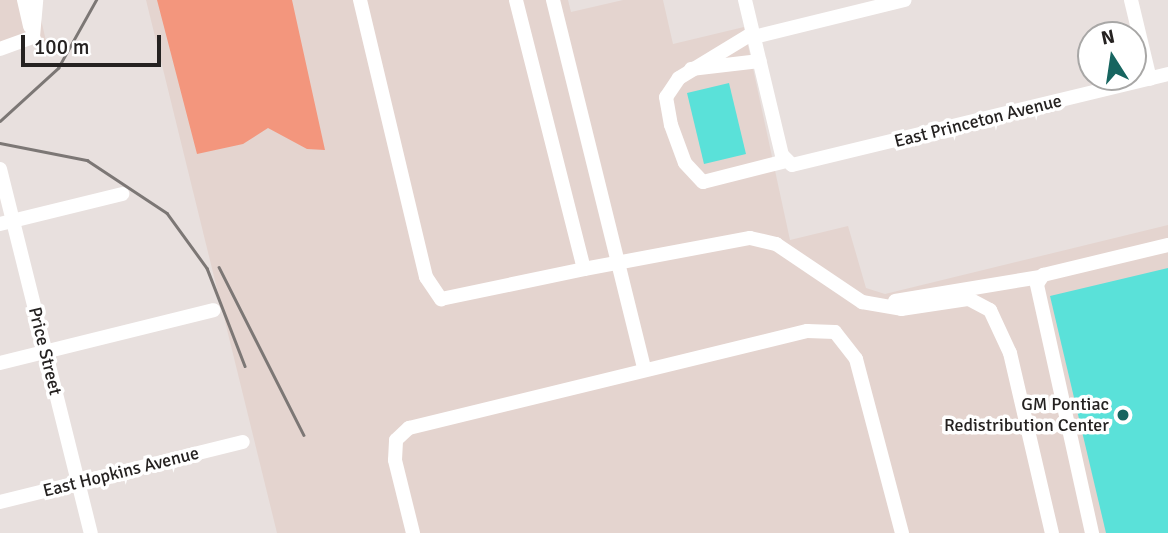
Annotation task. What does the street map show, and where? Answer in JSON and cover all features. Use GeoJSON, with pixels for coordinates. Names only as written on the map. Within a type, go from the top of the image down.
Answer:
{"type":"FeatureCollection","features":[{"type":"Feature","properties":{"kind":"street"},"geometry":{"type":"LineString","coordinates":[[24,0],[33,37]]}},
{"type":"Feature","properties":{"kind":"street"},"geometry":{"type":"LineString","coordinates":[[33,37],[36,0]]}},
{"type":"Feature","properties":{"kind":"street"},"geometry":{"type":"LineString","coordinates":[[360,0],[426,277],[441,299],[617,260],[649,262],[750,238],[776,244],[862,302],[901,309],[969,299],[990,310],[1010,353],[1052,533]]}},
{"type":"Feature","properties":{"kind":"street"},"geometry":{"type":"LineString","coordinates":[[516,0],[584,269]]}},
{"type":"Feature","properties":{"kind":"street"},"geometry":{"type":"LineString","coordinates":[[554,0],[644,369]]}},
{"type":"Feature","properties":{"kind":"street"},"geometry":{"type":"LineString","coordinates":[[745,0],[787,162]]}},
{"type":"Feature","properties":{"kind":"street"},"geometry":{"type":"LineString","coordinates":[[689,69],[753,35],[905,0]]}},
{"type":"Feature","properties":{"kind":"street"},"geometry":{"type":"LineString","coordinates":[[1131,0],[1150,79]]}},
{"type":"Feature","properties":{"kind":"street"},"geometry":{"type":"LineString","coordinates":[[0,49],[33,37]]}},
{"type":"Feature","properties":{"kind":"street"},"geometry":{"type":"LineString","coordinates":[[689,69],[760,61]]}},
{"type":"Feature","properties":{"kind":"street","name":"East Princeton Avenue"},"geometry":{"type":"LineString","coordinates":[[689,69],[666,97],[685,163],[703,182],[1168,74]]}},
{"type":"Feature","properties":{"kind":"street","name":"Price Street"},"geometry":{"type":"LineString","coordinates":[[0,169],[6,222],[46,352],[91,533]]}},
{"type":"Feature","properties":{"kind":"street"},"geometry":{"type":"LineString","coordinates":[[6,222],[121,194]]}},
{"type":"Feature","properties":{"kind":"street"},"geometry":{"type":"LineString","coordinates":[[876,305],[1040,277],[1168,245]]}},
{"type":"Feature","properties":{"kind":"street"},"geometry":{"type":"LineString","coordinates":[[1040,277],[1038,292],[1092,533]]}},
{"type":"Feature","properties":{"kind":"street"},"geometry":{"type":"LineString","coordinates":[[0,363],[214,310]]}},
{"type":"Feature","properties":{"kind":"street"},"geometry":{"type":"LineString","coordinates":[[413,533],[396,460],[396,440],[409,428],[807,331],[835,332],[856,359],[869,394],[902,533]]}},
{"type":"Feature","properties":{"kind":"street","name":"East Hopkins Avenue"},"geometry":{"type":"LineString","coordinates":[[0,502],[243,442]]}},
{"type":"Feature","properties":{"kind":"shaded area"},"geometry":{"type":"Polygon","coordinates":[[[0,0],[43,0],[38,6],[46,41],[0,52],[0,0]]]}},
{"type":"Feature","properties":{"kind":"shaded area"},"geometry":{"type":"Polygon","coordinates":[[[146,0],[568,0],[571,12],[623,0],[663,0],[673,44],[744,27],[790,240],[848,226],[866,288],[885,294],[1168,225],[1168,533],[277,533],[146,0]]]}},
{"type":"Feature","properties":{"kind":"shaded area"},"geometry":{"type":"Polygon","coordinates":[[[157,0],[292,0],[325,150],[307,149],[268,128],[243,144],[197,154],[157,0]]]}},
{"type":"Feature","properties":{"kind":"building"},"geometry":{"type":"Polygon","coordinates":[[[729,83],[746,154],[704,164],[687,93],[729,83]]]}},
{"type":"Feature","properties":{"kind":"building","name":"GM Pontiac Redistribution Center"},"geometry":{"type":"Polygon","coordinates":[[[1168,268],[1168,533],[1106,533],[1050,296],[1168,268]]]}},
{"type":"Feature","properties":{"kind":"railway"},"geometry":{"type":"LineString","coordinates":[[0,121],[58,68],[96,0]]}},
{"type":"Feature","properties":{"kind":"railway"},"geometry":{"type":"LineString","coordinates":[[0,143],[87,160],[167,213],[207,268],[245,366]]}},
{"type":"Feature","properties":{"kind":"railway"},"geometry":{"type":"LineString","coordinates":[[219,267],[304,435]]}},
{"type":"Feature","properties":{"kind":"place","name":"GM Pontiac Redistribution Center"},"geometry":{"type":"Point","coordinates":[1123,415]}}]}
